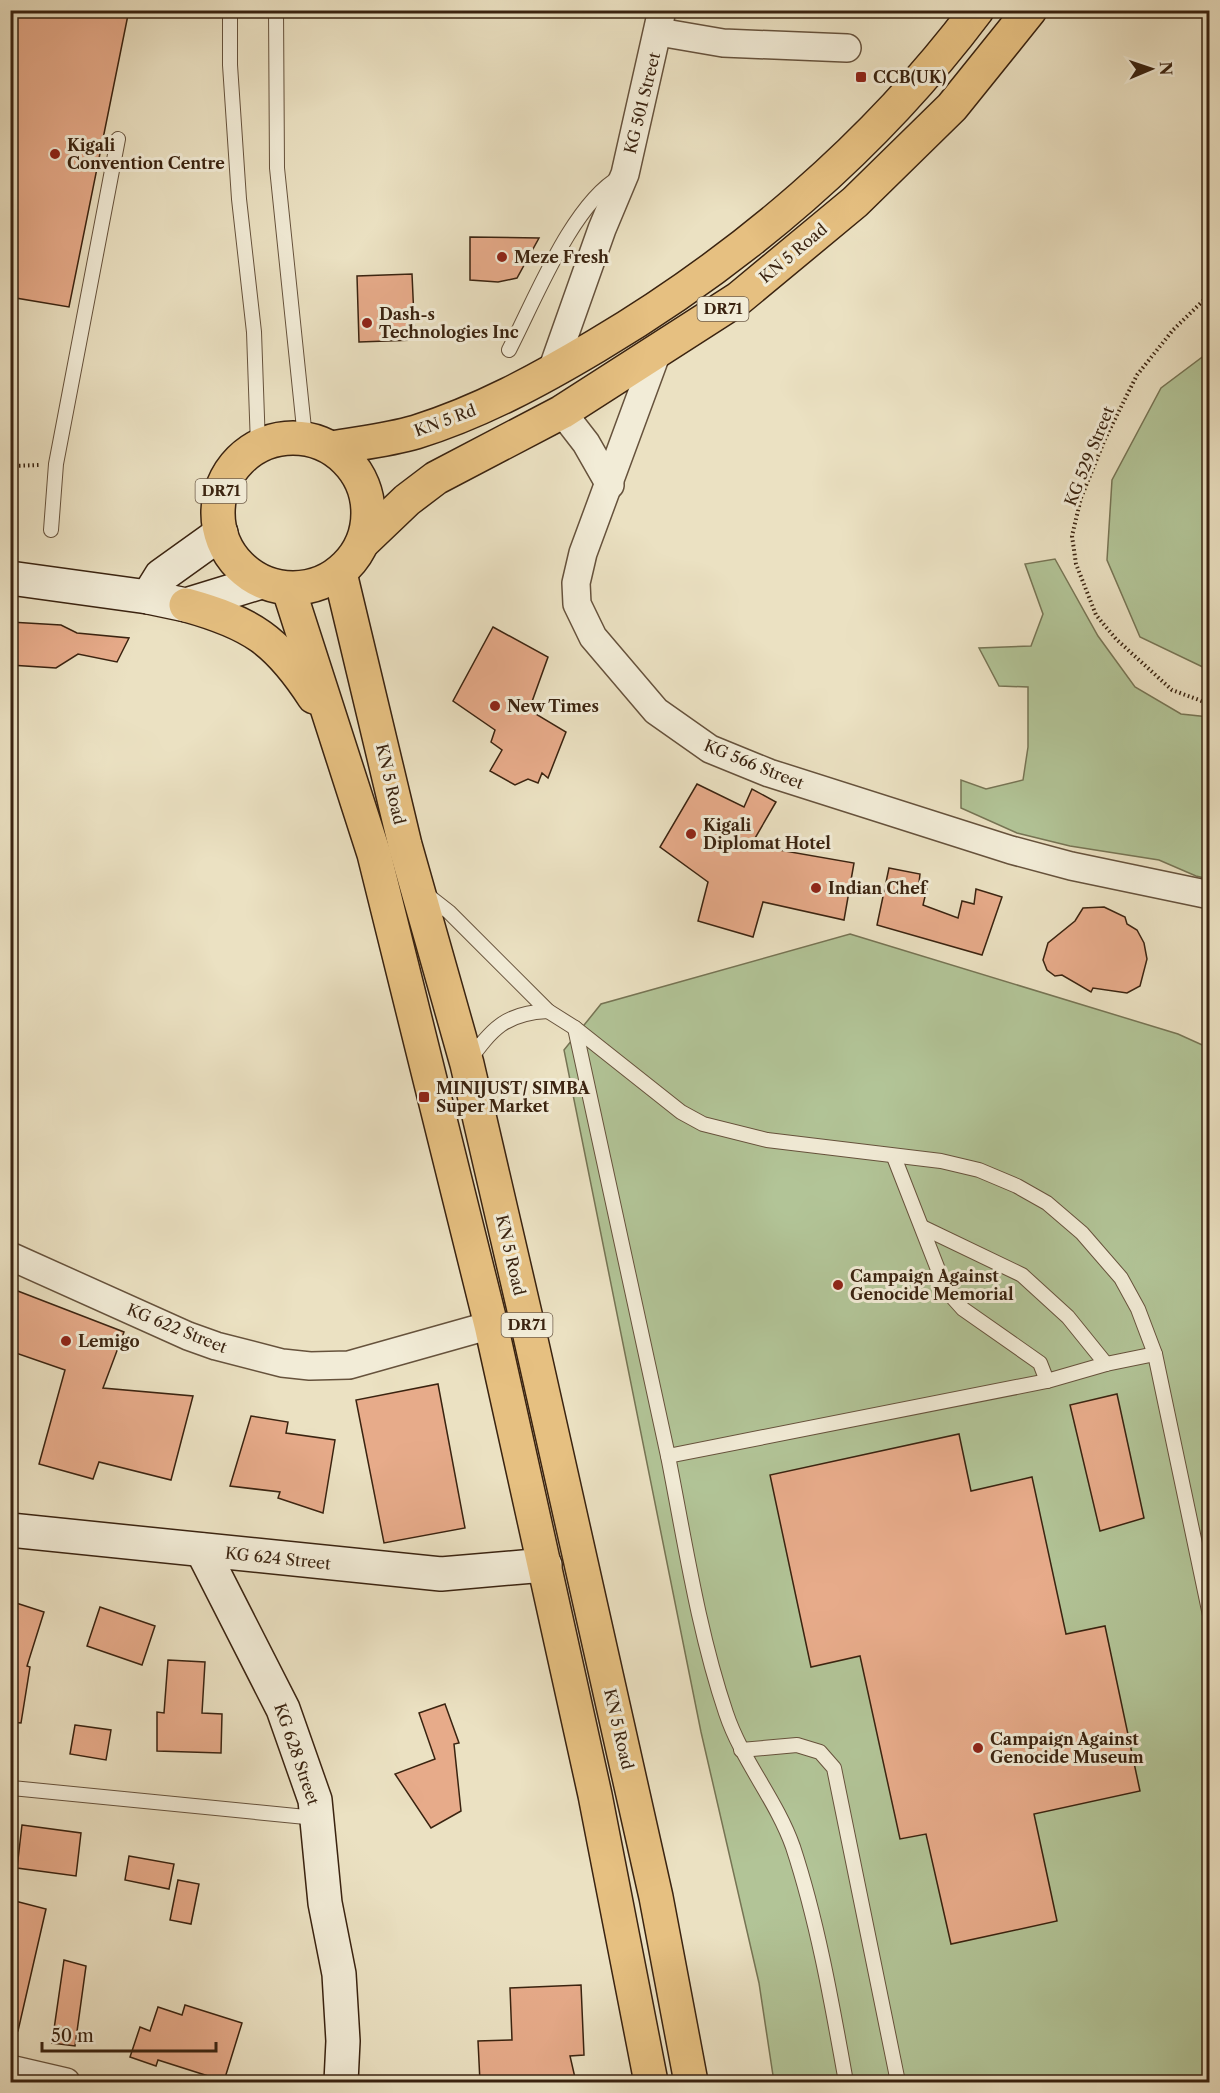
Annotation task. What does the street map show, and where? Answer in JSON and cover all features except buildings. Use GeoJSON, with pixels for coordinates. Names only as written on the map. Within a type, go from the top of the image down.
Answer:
{"type":"FeatureCollection","features":[{"type":"Feature","properties":{"kind":"main road","name":"DR71"},"geometry":{"type":"LineString","coordinates":[[551,373],[645,318],[720,266],[837,167],[917,82],[977,10]]}},
{"type":"Feature","properties":{"kind":"main road","name":"KN 5 Road"},"geometry":{"type":"LineString","coordinates":[[363,542],[407,500],[436,478],[562,412],[738,300],[855,202],[952,107],[1030,10]]}},
{"type":"Feature","properties":{"kind":"main road","name":"KN 5 Rd"},"geometry":{"type":"LineString","coordinates":[[319,443],[415,432],[486,406],[551,373]]}},
{"type":"Feature","properties":{"kind":"main road","name":"DR71"},"geometry":{"type":"LineString","coordinates":[[288,437],[319,443],[346,459],[365,489],[368,525],[363,542],[354,559],[340,573],[307,589],[275,586],[233,560],[221,533],[218,507],[222,489],[230,472],[242,457],[258,446],[288,437]]}},
{"type":"Feature","properties":{"kind":"main road"},"geometry":{"type":"LineString","coordinates":[[148,597],[161,576],[221,533]]}},
{"type":"Feature","properties":{"kind":"main road","name":"KN 5 Road"},"geometry":{"type":"LineString","coordinates":[[340,573],[389,849],[595,1795],[651,2082]]}},
{"type":"Feature","properties":{"kind":"main road"},"geometry":{"type":"LineString","coordinates":[[10,578],[148,597],[222,615],[259,633],[282,653],[335,730]]}},
{"type":"Feature","properties":{"kind":"main road","name":"KN 5 Road"},"geometry":{"type":"LineString","coordinates":[[275,586],[335,730],[389,849],[418,887],[466,1064],[639,1819],[678,2000],[691,2082]]}},
{"type":"Feature","properties":{"kind":"main road"},"geometry":{"type":"LineString","coordinates":[[186,605],[275,586]]}},
{"type":"Feature","properties":{"kind":"main road","name":"KG 624 Street"},"geometry":{"type":"LineString","coordinates":[[10,1530],[441,1574],[545,1565]]}},
{"type":"Feature","properties":{"kind":"main road","name":"KG 628 Street"},"geometry":{"type":"LineString","coordinates":[[202,1550],[284,1709],[315,1800],[325,1903],[339,1974],[343,2041],[341,2082]]}},
{"type":"Feature","properties":{"kind":"street","name":"KG 501 Street"},"geometry":{"type":"LineString","coordinates":[[551,373],[602,229],[625,174],[661,21]]}},
{"type":"Feature","properties":{"kind":"street"},"geometry":{"type":"LineString","coordinates":[[661,21],[723,43],[847,48]]}},
{"type":"Feature","properties":{"kind":"street","name":"KG 566 Street"},"geometry":{"type":"LineString","coordinates":[[657,352],[610,485],[583,553],[576,584],[577,604],[593,637],[656,711],[710,749],[769,773],[1011,850],[1071,866],[1209,895]]}},
{"type":"Feature","properties":{"kind":"street"},"geometry":{"type":"LineString","coordinates":[[562,412],[586,443],[610,485]]}},
{"type":"Feature","properties":{"kind":"street","name":"KG 622 Street"},"geometry":{"type":"LineString","coordinates":[[10,1256],[188,1336],[282,1363],[310,1366],[349,1365],[491,1325]]}},
{"type":"Feature","properties":{"kind":"street"},"geometry":{"type":"LineString","coordinates":[[10,2069],[66,2082]]}},
{"type":"Feature","properties":{"kind":"lane"},"geometry":{"type":"LineString","coordinates":[[230,10],[230,65],[239,199],[254,332],[258,446]]}},
{"type":"Feature","properties":{"kind":"lane"},"geometry":{"type":"LineString","coordinates":[[276,10],[277,168],[319,443]]}},
{"type":"Feature","properties":{"kind":"lane"},"geometry":{"type":"LineString","coordinates":[[51,530],[56,464],[118,140]]}},
{"type":"Feature","properties":{"kind":"lane"},"geometry":{"type":"LineString","coordinates":[[509,350],[565,241],[595,196],[604,186],[625,174]]}},
{"type":"Feature","properties":{"kind":"lane"},"geometry":{"type":"LineString","coordinates":[[418,887],[449,912],[548,1011],[575,1028],[681,1112],[703,1124],[767,1140],[941,1161],[979,1170],[1017,1186],[1047,1203],[1082,1233],[1121,1278],[1138,1310],[1155,1354],[1209,1615]]}},
{"type":"Feature","properties":{"kind":"lane"},"geometry":{"type":"LineString","coordinates":[[466,1064],[494,1029],[508,1019],[527,1012],[548,1011]]}},
{"type":"Feature","properties":{"kind":"lane"},"geometry":{"type":"LineString","coordinates":[[575,1028],[668,1456],[698,1611],[726,1714],[741,1750],[777,1809],[793,1848],[829,1988],[846,2082]]}},
{"type":"Feature","properties":{"kind":"lane"},"geometry":{"type":"LineString","coordinates":[[894,1157],[946,1290],[963,1309],[1040,1363],[1047,1381]]}},
{"type":"Feature","properties":{"kind":"lane"},"geometry":{"type":"LineString","coordinates":[[922,1227],[1022,1275],[1068,1317],[1106,1364]]}},
{"type":"Feature","properties":{"kind":"lane"},"geometry":{"type":"LineString","coordinates":[[668,1456],[1047,1381],[1106,1364],[1155,1354]]}},
{"type":"Feature","properties":{"kind":"lane"},"geometry":{"type":"LineString","coordinates":[[741,1750],[797,1745],[820,1752],[834,1768],[898,2082]]}},
{"type":"Feature","properties":{"kind":"lane"},"geometry":{"type":"LineString","coordinates":[[12,1788],[318,1819]]}},
{"type":"Feature","properties":{"kind":"path","name":"KG 529 Street"},"geometry":{"type":"LineString","coordinates":[[1209,294],[1173,330],[1137,375],[1105,439],[1082,498],[1072,536],[1076,564],[1096,615],[1116,639],[1172,690],[1209,704]]}},
{"type":"Feature","properties":{"kind":"path"},"geometry":{"type":"LineString","coordinates":[[10,466],[56,464]]}},
{"type":"Feature","properties":{"kind":"green space"},"geometry":{"type":"Polygon","coordinates":[[[1209,352],[1209,670],[1140,637],[1107,560],[1112,480],[1161,388],[1209,352]]]}},
{"type":"Feature","properties":{"kind":"green space"},"geometry":{"type":"Polygon","coordinates":[[[1055,559],[1098,636],[1135,687],[1181,714],[1209,717],[1209,879],[1196,876],[1159,860],[1070,846],[1017,833],[961,808],[961,780],[986,789],[1023,780],[1028,747],[1028,687],[999,686],[979,648],[1031,646],[1043,614],[1025,564],[1055,559]]]}},
{"type":"Feature","properties":{"kind":"green space"},"geometry":{"type":"Polygon","coordinates":[[[850,934],[1178,1034],[1209,1048],[1209,2082],[774,2082],[759,1983],[701,1732],[564,1050],[601,1004],[850,934]]]}},
{"type":"Feature","properties":{"kind":"place","name":"CCB(UK)"},"geometry":{"type":"Point","coordinates":[861,77]}},
{"type":"Feature","properties":{"kind":"place","name":"Kigali Convention Centre"},"geometry":{"type":"Point","coordinates":[55,154]}},
{"type":"Feature","properties":{"kind":"place","name":"Meze Fresh"},"geometry":{"type":"Point","coordinates":[502,257]}},
{"type":"Feature","properties":{"kind":"place","name":"Dash-s Technologies Inc"},"geometry":{"type":"Point","coordinates":[367,323]}},
{"type":"Feature","properties":{"kind":"place","name":"New Times"},"geometry":{"type":"Point","coordinates":[495,706]}},
{"type":"Feature","properties":{"kind":"place","name":"Kigali Diplomat Hotel"},"geometry":{"type":"Point","coordinates":[691,834]}},
{"type":"Feature","properties":{"kind":"place","name":"Indian Chef"},"geometry":{"type":"Point","coordinates":[816,888]}},
{"type":"Feature","properties":{"kind":"place","name":"MINIJUST/ SIMBA Super Market"},"geometry":{"type":"Point","coordinates":[424,1097]}},
{"type":"Feature","properties":{"kind":"place","name":"Campaign Against Genocide Memorial"},"geometry":{"type":"Point","coordinates":[838,1285]}},
{"type":"Feature","properties":{"kind":"place","name":"Lemigo"},"geometry":{"type":"Point","coordinates":[66,1341]}},
{"type":"Feature","properties":{"kind":"place","name":"Campaign Against Genocide Museum"},"geometry":{"type":"Point","coordinates":[978,1748]}}]}
